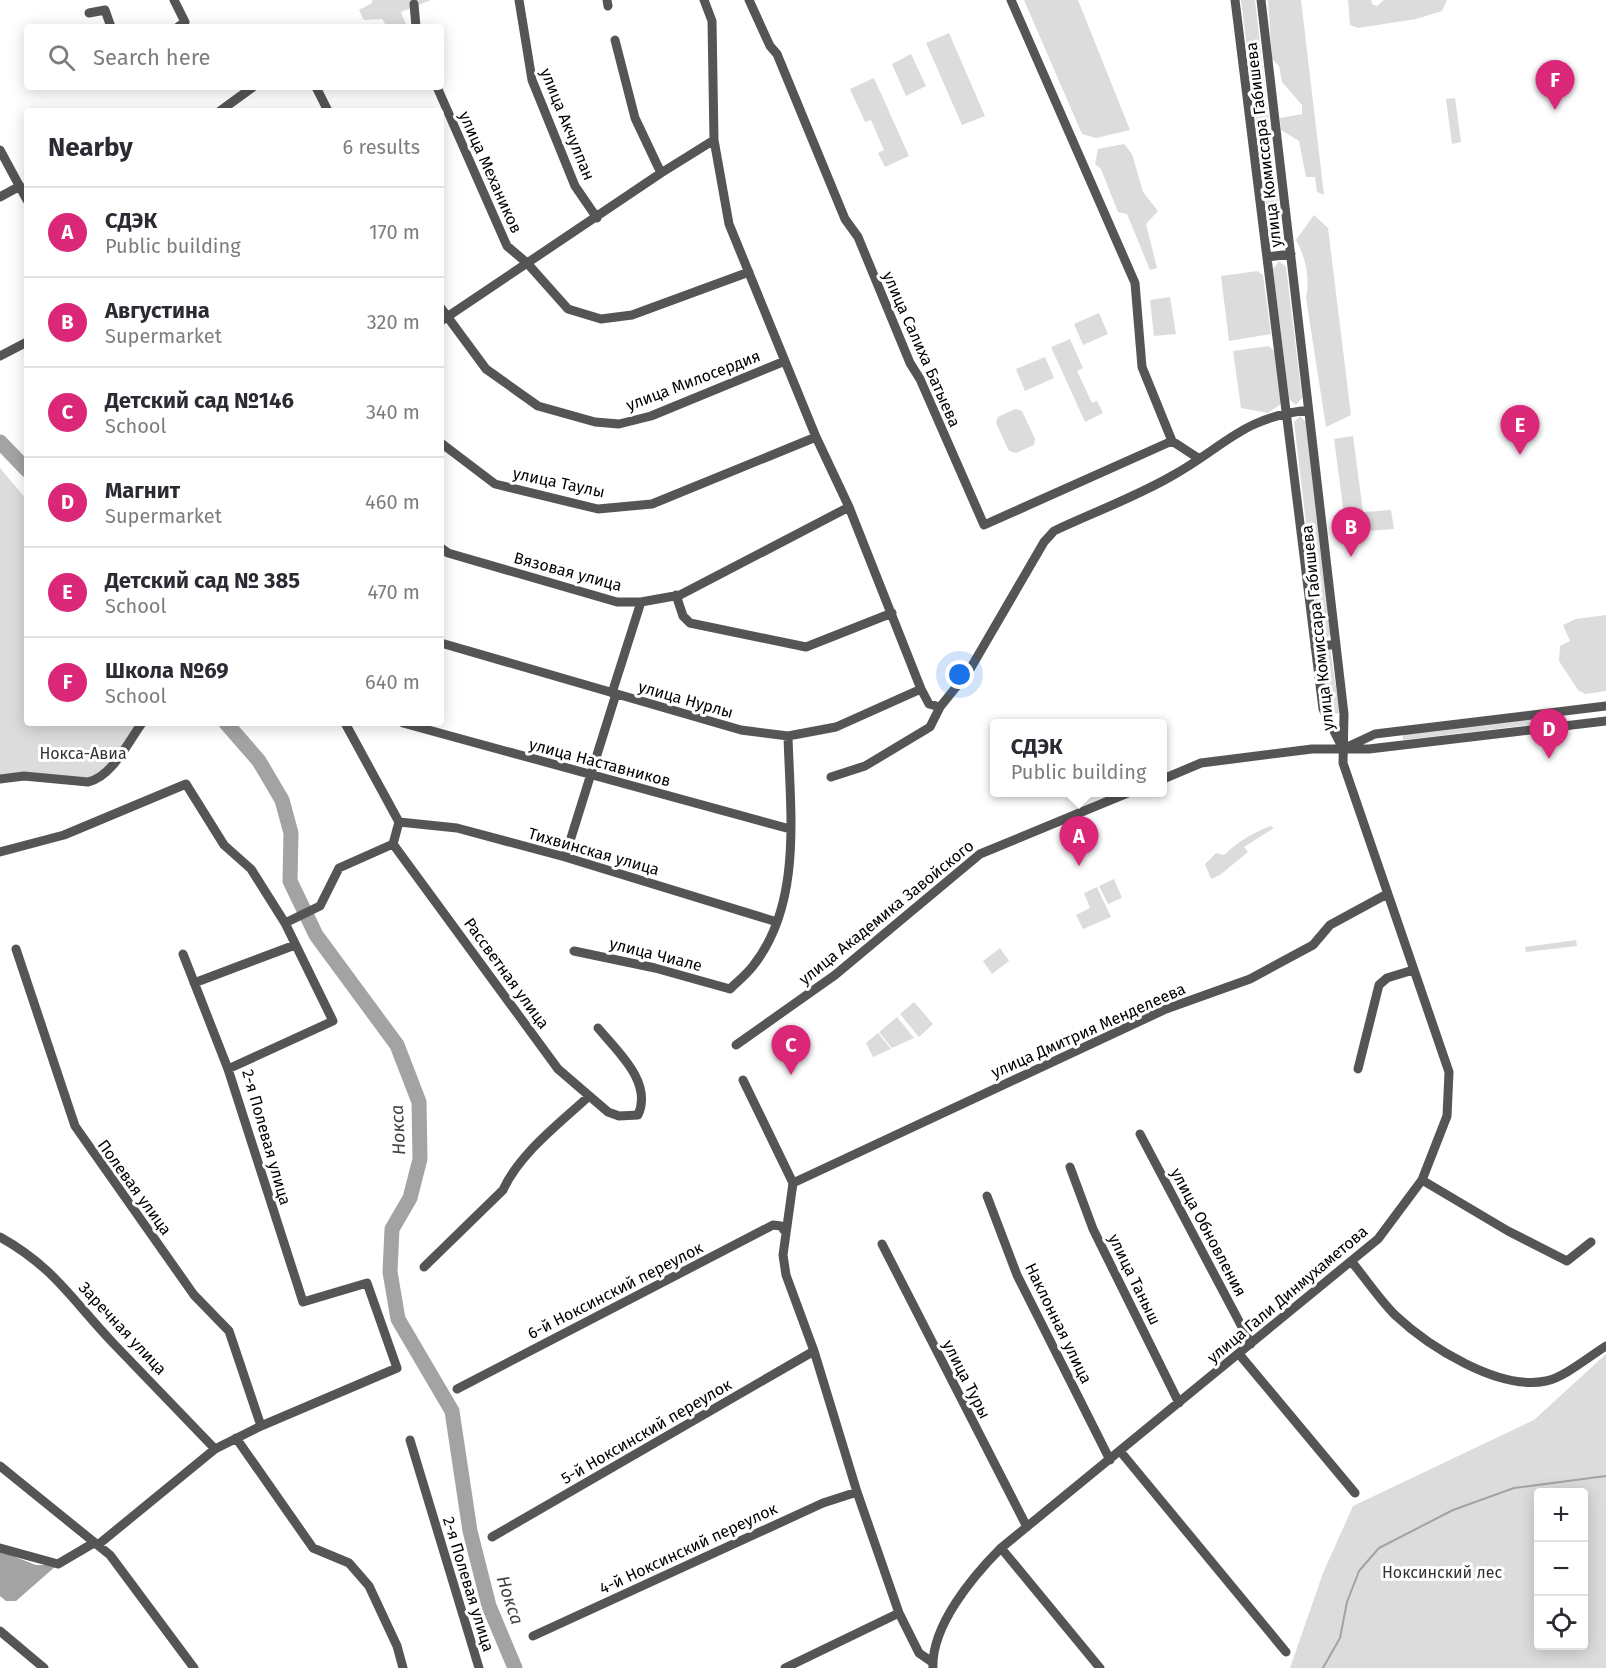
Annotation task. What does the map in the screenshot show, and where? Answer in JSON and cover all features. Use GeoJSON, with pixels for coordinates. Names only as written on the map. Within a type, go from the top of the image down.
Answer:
{"type":"FeatureCollection","features":[{"type":"Feature","properties":{"kind":"street"},"geometry":{"type":"LineString","coordinates":[[174,0],[185,22],[182,24]]}},
{"type":"Feature","properties":{"kind":"street","name":"улица Акчулпан"},"geometry":{"type":"LineString","coordinates":[[519,0],[532,80],[575,186],[597,218]]}},
{"type":"Feature","properties":{"kind":"street"},"geometry":{"type":"LineString","coordinates":[[704,0],[712,21],[714,140],[729,224],[816,438],[849,507],[921,689],[929,705],[939,707]]}},
{"type":"Feature","properties":{"kind":"street","name":"улица Салиха Батыева"},"geometry":{"type":"LineString","coordinates":[[749,0],[770,46],[777,54],[845,219],[858,237],[909,363],[920,379],[984,525],[1172,441]]}},
{"type":"Feature","properties":{"kind":"street"},"geometry":{"type":"LineString","coordinates":[[1011,0],[1135,283],[1142,367],[1172,441],[1198,458]]}},
{"type":"Feature","properties":{"kind":"street","name":"улица Комиссара Габишева"},"geometry":{"type":"LineString","coordinates":[[1235,0],[1323,709],[1343,749]]}},
{"type":"Feature","properties":{"kind":"street","name":"улица Комиссара Габишева"},"geometry":{"type":"LineString","coordinates":[[1261,0],[1344,714],[1343,749]]}},
{"type":"Feature","properties":{"kind":"street"},"geometry":{"type":"LineString","coordinates":[[414,4],[416,24]]}},
{"type":"Feature","properties":{"kind":"street"},"geometry":{"type":"LineString","coordinates":[[89,14],[105,10],[110,24]]}},
{"type":"Feature","properties":{"kind":"street"},"geometry":{"type":"LineString","coordinates":[[615,40],[635,118],[661,173]]}},
{"type":"Feature","properties":{"kind":"street"},"geometry":{"type":"LineString","coordinates":[[225,108],[249,90]]}},
{"type":"Feature","properties":{"kind":"street"},"geometry":{"type":"LineString","coordinates":[[318,90],[326,108]]}},
{"type":"Feature","properties":{"kind":"street","name":"улица Механиков"},"geometry":{"type":"LineString","coordinates":[[438,90],[507,246],[527,263],[568,309],[601,319],[632,315],[749,272]]}},
{"type":"Feature","properties":{"kind":"street"},"geometry":{"type":"LineString","coordinates":[[234,102],[237,108]]}},
{"type":"Feature","properties":{"kind":"street"},"geometry":{"type":"LineString","coordinates":[[444,319],[714,140]]}},
{"type":"Feature","properties":{"kind":"street"},"geometry":{"type":"LineString","coordinates":[[0,150],[24,194]]}},
{"type":"Feature","properties":{"kind":"street"},"geometry":{"type":"LineString","coordinates":[[0,197],[20,186]]}},
{"type":"Feature","properties":{"kind":"street"},"geometry":{"type":"LineString","coordinates":[[1267,257],[1290,254]]}},
{"type":"Feature","properties":{"kind":"street","name":"улица Милосердия"},"geometry":{"type":"LineString","coordinates":[[444,319],[486,369],[538,406],[595,422],[619,424],[651,416],[785,361]]}},
{"type":"Feature","properties":{"kind":"street"},"geometry":{"type":"LineString","coordinates":[[0,356],[24,344]]}},
{"type":"Feature","properties":{"kind":"street"},"geometry":{"type":"LineString","coordinates":[[831,777],[865,766],[930,727],[939,707],[969,671],[1048,536],[1171,477],[1237,431],[1285,413],[1308,410]]}},
{"type":"Feature","properties":{"kind":"street","name":"улица Таулы"},"geometry":{"type":"LineString","coordinates":[[444,445],[495,484],[598,509],[652,504],[816,438]]}},
{"type":"Feature","properties":{"kind":"street","name":"Вязовая улица"},"geometry":{"type":"LineString","coordinates":[[444,550],[617,602],[641,602],[676,596],[849,507]]}},
{"type":"Feature","properties":{"kind":"street"},"geometry":{"type":"LineString","coordinates":[[676,596],[683,616],[690,623],[806,646],[892,613]]}},
{"type":"Feature","properties":{"kind":"street"},"geometry":{"type":"LineString","coordinates":[[565,857],[592,775],[641,602]]}},
{"type":"Feature","properties":{"kind":"street","name":"улица Нурлы"},"geometry":{"type":"LineString","coordinates":[[444,644],[741,730],[788,736],[836,727],[921,689]]}},
{"type":"Feature","properties":{"kind":"street"},"geometry":{"type":"LineString","coordinates":[[1315,646],[1336,644]]}},
{"type":"Feature","properties":{"kind":"street"},"geometry":{"type":"LineString","coordinates":[[1343,749],[1375,734],[1606,706]]}},
{"type":"Feature","properties":{"kind":"street"},"geometry":{"type":"LineString","coordinates":[[1558,712],[1560,726]]}},
{"type":"Feature","properties":{"kind":"street"},"geometry":{"type":"LineString","coordinates":[[1167,777],[1201,764],[1312,749],[1369,749],[1606,721]]}},
{"type":"Feature","properties":{"kind":"street"},"geometry":{"type":"LineString","coordinates":[[0,779],[24,776],[88,782],[96,780],[110,766],[140,726]]}},
{"type":"Feature","properties":{"kind":"street"},"geometry":{"type":"LineString","coordinates":[[285,923],[320,906],[339,868],[393,844],[399,822],[347,726]]}},
{"type":"Feature","properties":{"kind":"street","name":"улица Наставников"},"geometry":{"type":"LineString","coordinates":[[414,726],[790,829]]}},
{"type":"Feature","properties":{"kind":"street"},"geometry":{"type":"LineString","coordinates":[[777,922],[786,893],[790,829],[788,736]]}},
{"type":"Feature","properties":{"kind":"street","name":"улица Гали Динмухаметова"},"geometry":{"type":"LineString","coordinates":[[933,1665],[935,1647],[972,1578],[1001,1548],[1378,1239],[1422,1180],[1447,1116],[1449,1072],[1343,763],[1343,749]]}},
{"type":"Feature","properties":{"kind":"street","name":"2-я Полевая улица"},"geometry":{"type":"LineString","coordinates":[[0,852],[64,835],[186,784],[224,844],[251,869],[285,923],[333,1021],[228,1069],[303,1302],[367,1283],[398,1368],[261,1426]]}},
{"type":"Feature","properties":{"kind":"street","name":"улица Академика Завойского"},"geometry":{"type":"LineString","coordinates":[[736,1045],[839,972],[979,854],[1118,797]]}},
{"type":"Feature","properties":{"kind":"street","name":"Тихвинская улица"},"geometry":{"type":"LineString","coordinates":[[399,822],[457,828],[565,857],[777,922]]}},
{"type":"Feature","properties":{"kind":"street","name":"Рассветная улица"},"geometry":{"type":"LineString","coordinates":[[393,844],[558,1069],[588,1098],[608,1112],[619,1116],[638,1115],[642,1107],[637,1076],[598,1028]]}},
{"type":"Feature","properties":{"kind":"street","name":"улица Дмитрия Менделеева"},"geometry":{"type":"LineString","coordinates":[[793,1183],[1166,1009],[1250,980],[1313,945],[1330,925],[1387,894]]}},
{"type":"Feature","properties":{"kind":"street","name":"улица Чиале"},"geometry":{"type":"LineString","coordinates":[[574,951],[655,968],[730,989],[753,966],[777,922]]}},
{"type":"Feature","properties":{"kind":"street"},"geometry":{"type":"LineString","coordinates":[[194,983],[295,945]]}},
{"type":"Feature","properties":{"kind":"street","name":"Полевая улица"},"geometry":{"type":"LineString","coordinates":[[16,949],[75,1126],[194,1295],[229,1332],[261,1426]]}},
{"type":"Feature","properties":{"kind":"street"},"geometry":{"type":"LineString","coordinates":[[183,954],[228,1069]]}},
{"type":"Feature","properties":{"kind":"street"},"geometry":{"type":"LineString","coordinates":[[1358,1069],[1379,985],[1387,978],[1413,969]]}},
{"type":"Feature","properties":{"kind":"street"},"geometry":{"type":"LineString","coordinates":[[743,1080],[793,1183],[783,1255],[786,1275],[814,1351],[857,1492],[899,1613],[919,1653],[933,1665]]}},
{"type":"Feature","properties":{"kind":"street"},"geometry":{"type":"LineString","coordinates":[[424,1267],[503,1190],[510,1176],[545,1137],[588,1098]]}},
{"type":"Feature","properties":{"kind":"street","name":"улица Обновления"},"geometry":{"type":"LineString","coordinates":[[1140,1134],[1251,1344]]}},
{"type":"Feature","properties":{"kind":"street","name":"улица Таныш"},"geometry":{"type":"LineString","coordinates":[[1070,1167],[1093,1229],[1179,1403]]}},
{"type":"Feature","properties":{"kind":"street"},"geometry":{"type":"LineString","coordinates":[[1422,1180],[1508,1231],[1567,1261],[1591,1242]]}},
{"type":"Feature","properties":{"kind":"street","name":"Наклонная улица"},"geometry":{"type":"LineString","coordinates":[[987,1196],[1017,1275],[1110,1460]]}},
{"type":"Feature","properties":{"kind":"street","name":"6-й Ноксинский переулок"},"geometry":{"type":"LineString","coordinates":[[457,1389],[773,1225],[781,1226],[786,1233]]}},
{"type":"Feature","properties":{"kind":"street","name":"Заречная улица"},"geometry":{"type":"LineString","coordinates":[[0,1237],[33,1256],[60,1281],[113,1343],[215,1449]]}},
{"type":"Feature","properties":{"kind":"street","name":"улица Туры"},"geometry":{"type":"LineString","coordinates":[[882,1244],[1027,1527]]}},
{"type":"Feature","properties":{"kind":"street"},"geometry":{"type":"LineString","coordinates":[[1352,1261],[1395,1315],[1449,1354],[1481,1371],[1523,1384],[1549,1381],[1606,1347]]}},
{"type":"Feature","properties":{"kind":"street","name":"5-й Ноксинский переулок"},"geometry":{"type":"LineString","coordinates":[[492,1537],[814,1351]]}},
{"type":"Feature","properties":{"kind":"street"},"geometry":{"type":"LineString","coordinates":[[1239,1354],[1355,1493]]}},
{"type":"Feature","properties":{"kind":"street"},"geometry":{"type":"LineString","coordinates":[[0,1548],[58,1564],[92,1544],[99,1544],[215,1449],[261,1426]]}},
{"type":"Feature","properties":{"kind":"street"},"geometry":{"type":"LineString","coordinates":[[236,1438],[313,1548],[349,1563],[369,1586],[397,1646],[403,1668]]}},
{"type":"Feature","properties":{"kind":"street","name":"2-я Полевая улица"},"geometry":{"type":"LineString","coordinates":[[410,1440],[479,1668]]}},
{"type":"Feature","properties":{"kind":"street"},"geometry":{"type":"LineString","coordinates":[[1120,1451],[1286,1652]]}},
{"type":"Feature","properties":{"kind":"street"},"geometry":{"type":"LineString","coordinates":[[0,1466],[110,1555],[194,1668]]}},
{"type":"Feature","properties":{"kind":"street","name":"4-й Ноксинский переулок"},"geometry":{"type":"LineString","coordinates":[[533,1636],[823,1503],[857,1492]]}},
{"type":"Feature","properties":{"kind":"street"},"geometry":{"type":"LineString","coordinates":[[1001,1548],[1100,1668]]}},
{"type":"Feature","properties":{"kind":"street"},"geometry":{"type":"LineString","coordinates":[[785,1668],[899,1613]]}},
{"type":"Feature","properties":{"kind":"street"},"geometry":{"type":"LineString","coordinates":[[0,1631],[44,1668]]}},
{"type":"Feature","properties":{"kind":"green space"},"geometry":{"type":"Polygon","coordinates":[[[372,0],[431,0],[401,12],[406,24],[385,24],[382,19],[364,20],[359,10],[372,3],[372,0]]]}},
{"type":"Feature","properties":{"kind":"green space"},"geometry":{"type":"Polygon","coordinates":[[[1024,0],[1078,0],[1130,130],[1096,138],[1082,134],[1024,0]]]}},
{"type":"Feature","properties":{"kind":"green space"},"geometry":{"type":"Polygon","coordinates":[[[1241,0],[1255,0],[1283,242],[1279,248],[1273,247],[1271,243],[1241,0]]]}},
{"type":"Feature","properties":{"kind":"green space"},"geometry":{"type":"Polygon","coordinates":[[[1268,0],[1301,0],[1324,195],[1317,192],[1315,177],[1306,177],[1299,141],[1281,130],[1280,118],[1302,114],[1302,105],[1282,82],[1279,66],[1272,59],[1268,0]]]}},
{"type":"Feature","properties":{"kind":"green space"},"geometry":{"type":"Polygon","coordinates":[[[1348,0],[1371,0],[1372,4],[1377,6],[1384,0],[1447,0],[1442,11],[1416,19],[1358,28],[1350,25],[1348,0]]]}},
{"type":"Feature","properties":{"kind":"green space"},"geometry":{"type":"Polygon","coordinates":[[[949,33],[985,116],[962,125],[926,43],[949,33]]]}},
{"type":"Feature","properties":{"kind":"green space"},"geometry":{"type":"Polygon","coordinates":[[[911,54],[926,86],[906,96],[892,64],[911,54]]]}},
{"type":"Feature","properties":{"kind":"green space"},"geometry":{"type":"Polygon","coordinates":[[[874,78],[909,156],[885,167],[878,153],[884,150],[871,120],[865,122],[850,89],[874,78]]]}},
{"type":"Feature","properties":{"kind":"green space"},"geometry":{"type":"Polygon","coordinates":[[[1455,98],[1461,142],[1452,144],[1446,99],[1455,98]]]}},
{"type":"Feature","properties":{"kind":"green space"},"geometry":{"type":"Polygon","coordinates":[[[1124,144],[1132,154],[1143,192],[1158,211],[1146,224],[1157,268],[1150,270],[1127,214],[1118,212],[1101,169],[1095,164],[1098,149],[1124,144]]]}},
{"type":"Feature","properties":{"kind":"green space"},"geometry":{"type":"Polygon","coordinates":[[[1314,215],[1328,228],[1351,415],[1326,427],[1306,298],[1308,283],[1306,268],[1296,240],[1314,215]]]}},
{"type":"Feature","properties":{"kind":"green space"},"geometry":{"type":"Polygon","coordinates":[[[1279,261],[1286,267],[1302,398],[1296,405],[1289,399],[1273,269],[1279,261]]]}},
{"type":"Feature","properties":{"kind":"green space"},"geometry":{"type":"Polygon","coordinates":[[[1257,271],[1263,275],[1271,334],[1229,341],[1221,276],[1257,271]]]}},
{"type":"Feature","properties":{"kind":"green space"},"geometry":{"type":"Polygon","coordinates":[[[1170,297],[1176,334],[1154,336],[1150,300],[1170,297]]]}},
{"type":"Feature","properties":{"kind":"green space"},"geometry":{"type":"Polygon","coordinates":[[[1099,313],[1108,334],[1083,345],[1074,324],[1099,313]]]}},
{"type":"Feature","properties":{"kind":"green space"},"geometry":{"type":"Polygon","coordinates":[[[1070,339],[1083,368],[1077,371],[1092,403],[1097,401],[1103,413],[1085,422],[1051,347],[1070,339]]]}},
{"type":"Feature","properties":{"kind":"green space"},"geometry":{"type":"Polygon","coordinates":[[[1269,346],[1274,351],[1281,404],[1268,413],[1241,408],[1233,351],[1269,346]]]}},
{"type":"Feature","properties":{"kind":"green space"},"geometry":{"type":"Polygon","coordinates":[[[1045,357],[1054,378],[1025,391],[1016,369],[1045,357]]]}},
{"type":"Feature","properties":{"kind":"green space"},"geometry":{"type":"Polygon","coordinates":[[[1015,409],[1022,411],[1035,439],[1034,445],[1016,453],[1009,451],[996,423],[998,417],[1015,409]]]}},
{"type":"Feature","properties":{"kind":"green space"},"geometry":{"type":"Polygon","coordinates":[[[1300,416],[1306,422],[1331,634],[1326,639],[1319,633],[1294,422],[1300,416]]]}},
{"type":"Feature","properties":{"kind":"green space"},"geometry":{"type":"Polygon","coordinates":[[[1353,436],[1363,512],[1391,510],[1394,529],[1368,531],[1347,537],[1334,439],[1353,436]]]}},
{"type":"Feature","properties":{"kind":"green space","name":"Нокса-Авиа"},"geometry":{"type":"Polygon","coordinates":[[[0,468],[24,496],[24,726],[142,726],[96,782],[27,779],[0,781],[0,468]]]}},
{"type":"Feature","properties":{"kind":"green space"},"geometry":{"type":"Polygon","coordinates":[[[1606,615],[1606,691],[1585,694],[1578,690],[1559,661],[1560,646],[1570,641],[1563,625],[1576,619],[1606,615]]]}},
{"type":"Feature","properties":{"kind":"green space"},"geometry":{"type":"Polygon","coordinates":[[[1330,648],[1340,713],[1328,715],[1320,654],[1321,650],[1330,648]]]}},
{"type":"Feature","properties":{"kind":"green space"},"geometry":{"type":"Polygon","coordinates":[[[1552,715],[1553,722],[1403,740],[1403,733],[1552,715]]]}},
{"type":"Feature","properties":{"kind":"green space"},"geometry":{"type":"Polygon","coordinates":[[[1270,826],[1274,828],[1244,847],[1248,852],[1220,875],[1211,879],[1205,864],[1216,853],[1224,855],[1246,838],[1270,826]]]}},
{"type":"Feature","properties":{"kind":"green space"},"geometry":{"type":"Polygon","coordinates":[[[1114,879],[1122,898],[1108,904],[1099,886],[1114,879]]]}},
{"type":"Feature","properties":{"kind":"green space"},"geometry":{"type":"Polygon","coordinates":[[[1097,887],[1111,917],[1083,929],[1076,915],[1090,908],[1084,893],[1097,887]]]}},
{"type":"Feature","properties":{"kind":"green space"},"geometry":{"type":"Polygon","coordinates":[[[1576,940],[1577,946],[1526,952],[1525,947],[1576,940]]]}},
{"type":"Feature","properties":{"kind":"green space"},"geometry":{"type":"Polygon","coordinates":[[[1000,948],[1009,961],[992,974],[983,961],[1000,948]]]}},
{"type":"Feature","properties":{"kind":"green space"},"geometry":{"type":"Polygon","coordinates":[[[914,1002],[933,1024],[919,1037],[900,1014],[914,1002]]]}},
{"type":"Feature","properties":{"kind":"green space"},"geometry":{"type":"Polygon","coordinates":[[[897,1017],[914,1038],[892,1048],[879,1032],[897,1017]]]}},
{"type":"Feature","properties":{"kind":"green space"},"geometry":{"type":"Polygon","coordinates":[[[878,1033],[891,1049],[873,1057],[866,1043],[878,1033]]]}},
{"type":"Feature","properties":{"kind":"green space","name":"Ноксинский лес"},"geometry":{"type":"Polygon","coordinates":[[[1606,1354],[1606,1668],[1290,1668],[1323,1573],[1353,1506],[1534,1420],[1606,1354]]]}},
{"type":"Feature","properties":{"kind":"shaded area"},"geometry":{"type":"Polygon","coordinates":[[[0,1551],[36,1565],[57,1565],[16,1601],[6,1601],[0,1596],[0,1551]]]}},
{"type":"Feature","properties":{"kind":"waterway","name":"Нокса"},"geometry":{"type":"LineString","coordinates":[[0,442],[24,467]]}},
{"type":"Feature","properties":{"kind":"waterway","name":"Нокса"},"geometry":{"type":"LineString","coordinates":[[229,726],[259,761],[282,800],[291,833],[290,881],[316,935],[397,1045],[419,1102],[420,1159],[410,1198],[392,1229],[390,1272],[398,1319],[452,1411],[470,1531],[489,1606],[515,1668]]}},
{"type":"Feature","properties":{"kind":"waterway"},"geometry":{"type":"LineString","coordinates":[[1323,1668],[1340,1638],[1347,1602],[1359,1571],[1379,1548],[1453,1510],[1514,1488],[1606,1476]]}},
{"type":"Feature","properties":{"kind":"place","name":"Школа №69"},"geometry":{"type":"Point","coordinates":[1555,110]}},
{"type":"Feature","properties":{"kind":"place","name":"Детский сад № 385"},"geometry":{"type":"Point","coordinates":[1520,455]}},
{"type":"Feature","properties":{"kind":"place","name":"Августина"},"geometry":{"type":"Point","coordinates":[1351,557]}},
{"type":"Feature","properties":{"kind":"place","name":"Магнит"},"geometry":{"type":"Point","coordinates":[1549,759]}},
{"type":"Feature","properties":{"kind":"place","name":"СДЭК"},"geometry":{"type":"Point","coordinates":[1079,866]}},
{"type":"Feature","properties":{"kind":"place","name":"Детский сад №146"},"geometry":{"type":"Point","coordinates":[791,1075]}}]}
